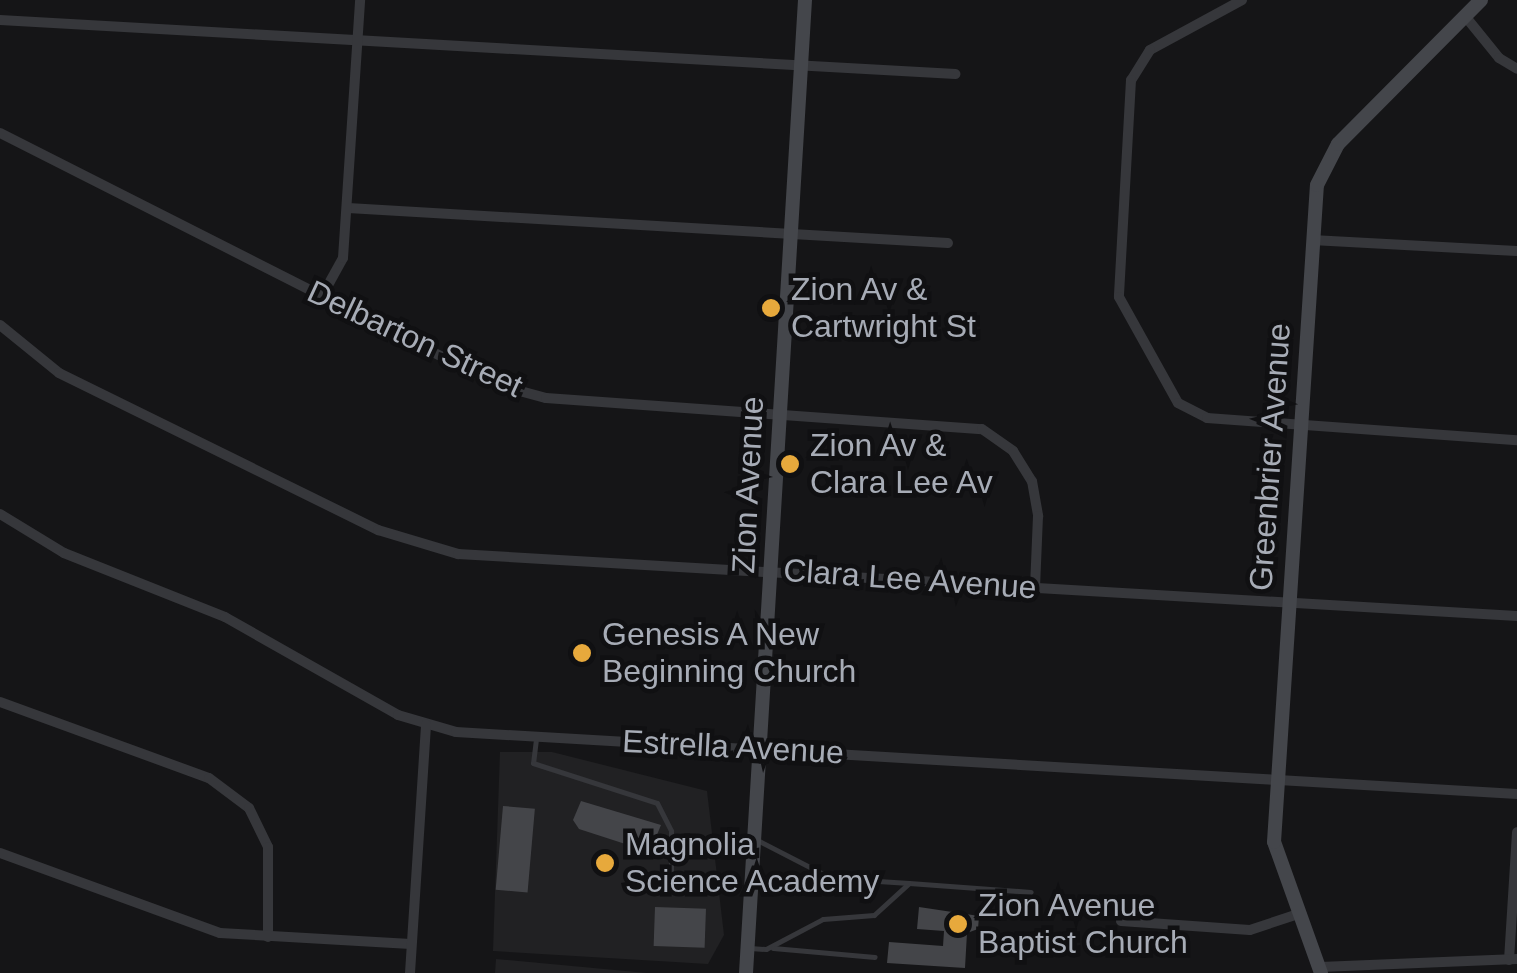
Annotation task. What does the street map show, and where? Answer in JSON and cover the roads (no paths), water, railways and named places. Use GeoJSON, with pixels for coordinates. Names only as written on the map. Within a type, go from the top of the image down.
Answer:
{"type":"FeatureCollection","features":[{"type":"Feature","properties":{"kind":"street"},"geometry":{"type":"LineString","coordinates":[[322,296],[343,258],[360,0]]}},
{"type":"Feature","properties":{"kind":"street","name":"Zion Avenue"},"geometry":{"type":"LineString","coordinates":[[746,973],[805,0]]}},
{"type":"Feature","properties":{"kind":"street"},"geometry":{"type":"LineString","coordinates":[[1242,0],[1150,50],[1136,66],[1119,297],[1127,322],[1184,408],[1207,418],[1517,440]]}},
{"type":"Feature","properties":{"kind":"street","name":"Greenbrier Avenue"},"geometry":{"type":"LineString","coordinates":[[1320,970],[1274,842],[1318,185],[1338,144],[1481,0]]}},
{"type":"Feature","properties":{"kind":"street"},"geometry":{"type":"LineString","coordinates":[[1465,16],[1499,58],[1517,69]]}},
{"type":"Feature","properties":{"kind":"street"},"geometry":{"type":"LineString","coordinates":[[0,20],[955,74]]}},
{"type":"Feature","properties":{"kind":"street","name":"Delbarton Street"},"geometry":{"type":"LineString","coordinates":[[0,133],[498,386],[546,398],[958,423],[994,435],[1021,460],[1036,493],[1035,587]]}},
{"type":"Feature","properties":{"kind":"street"},"geometry":{"type":"LineString","coordinates":[[348,208],[948,243]]}},
{"type":"Feature","properties":{"kind":"street"},"geometry":{"type":"LineString","coordinates":[[1312,240],[1517,251]]}},
{"type":"Feature","properties":{"kind":"street","name":"Clara Lee Avenue"},"geometry":{"type":"LineString","coordinates":[[0,325],[59,373],[406,541],[458,554],[1517,616]]}},
{"type":"Feature","properties":{"kind":"street","name":"Estrella Avenue"},"geometry":{"type":"LineString","coordinates":[[0,514],[64,554],[225,617],[426,725],[536,736],[1517,794]]}},
{"type":"Feature","properties":{"kind":"street"},"geometry":{"type":"LineString","coordinates":[[0,702],[209,778],[249,808],[269,857],[268,936]]}},
{"type":"Feature","properties":{"kind":"street"},"geometry":{"type":"LineString","coordinates":[[410,973],[426,725]]}},
{"type":"Feature","properties":{"kind":"street"},"geometry":{"type":"LineString","coordinates":[[1320,970],[1513,959],[1517,832]]}},
{"type":"Feature","properties":{"kind":"street"},"geometry":{"type":"LineString","coordinates":[[0,853],[220,933],[411,944]]}},
{"type":"Feature","properties":{"kind":"street"},"geometry":{"type":"LineString","coordinates":[[1121,921],[1250,930],[1301,913]]}},
{"type":"Feature","properties":{"kind":"lane"},"geometry":{"type":"LineString","coordinates":[[536,736],[533,763],[657,803],[671,831],[671,882]]}},
{"type":"Feature","properties":{"kind":"lane"},"geometry":{"type":"LineString","coordinates":[[754,839],[832,878],[1031,892]]}},
{"type":"Feature","properties":{"kind":"lane"},"geometry":{"type":"LineString","coordinates":[[770,947],[823,918],[874,914],[910,883]]}},
{"type":"Feature","properties":{"kind":"lane"},"geometry":{"type":"LineString","coordinates":[[747,948],[876,957]]}},
{"type":"Feature","properties":{"kind":"place","name":"Zion Av & Cartwright St"},"geometry":{"type":"Point","coordinates":[771,308]}},
{"type":"Feature","properties":{"kind":"place","name":"Zion Av & Clara Lee Av"},"geometry":{"type":"Point","coordinates":[790,464]}},
{"type":"Feature","properties":{"kind":"place","name":"Genesis A New Beginning Church"},"geometry":{"type":"Point","coordinates":[582,653]}},
{"type":"Feature","properties":{"kind":"place","name":"Magnolia Science Academy"},"geometry":{"type":"Point","coordinates":[605,863]}},
{"type":"Feature","properties":{"kind":"place","name":"Zion Avenue Baptist Church"},"geometry":{"type":"Point","coordinates":[958,924]}}]}
